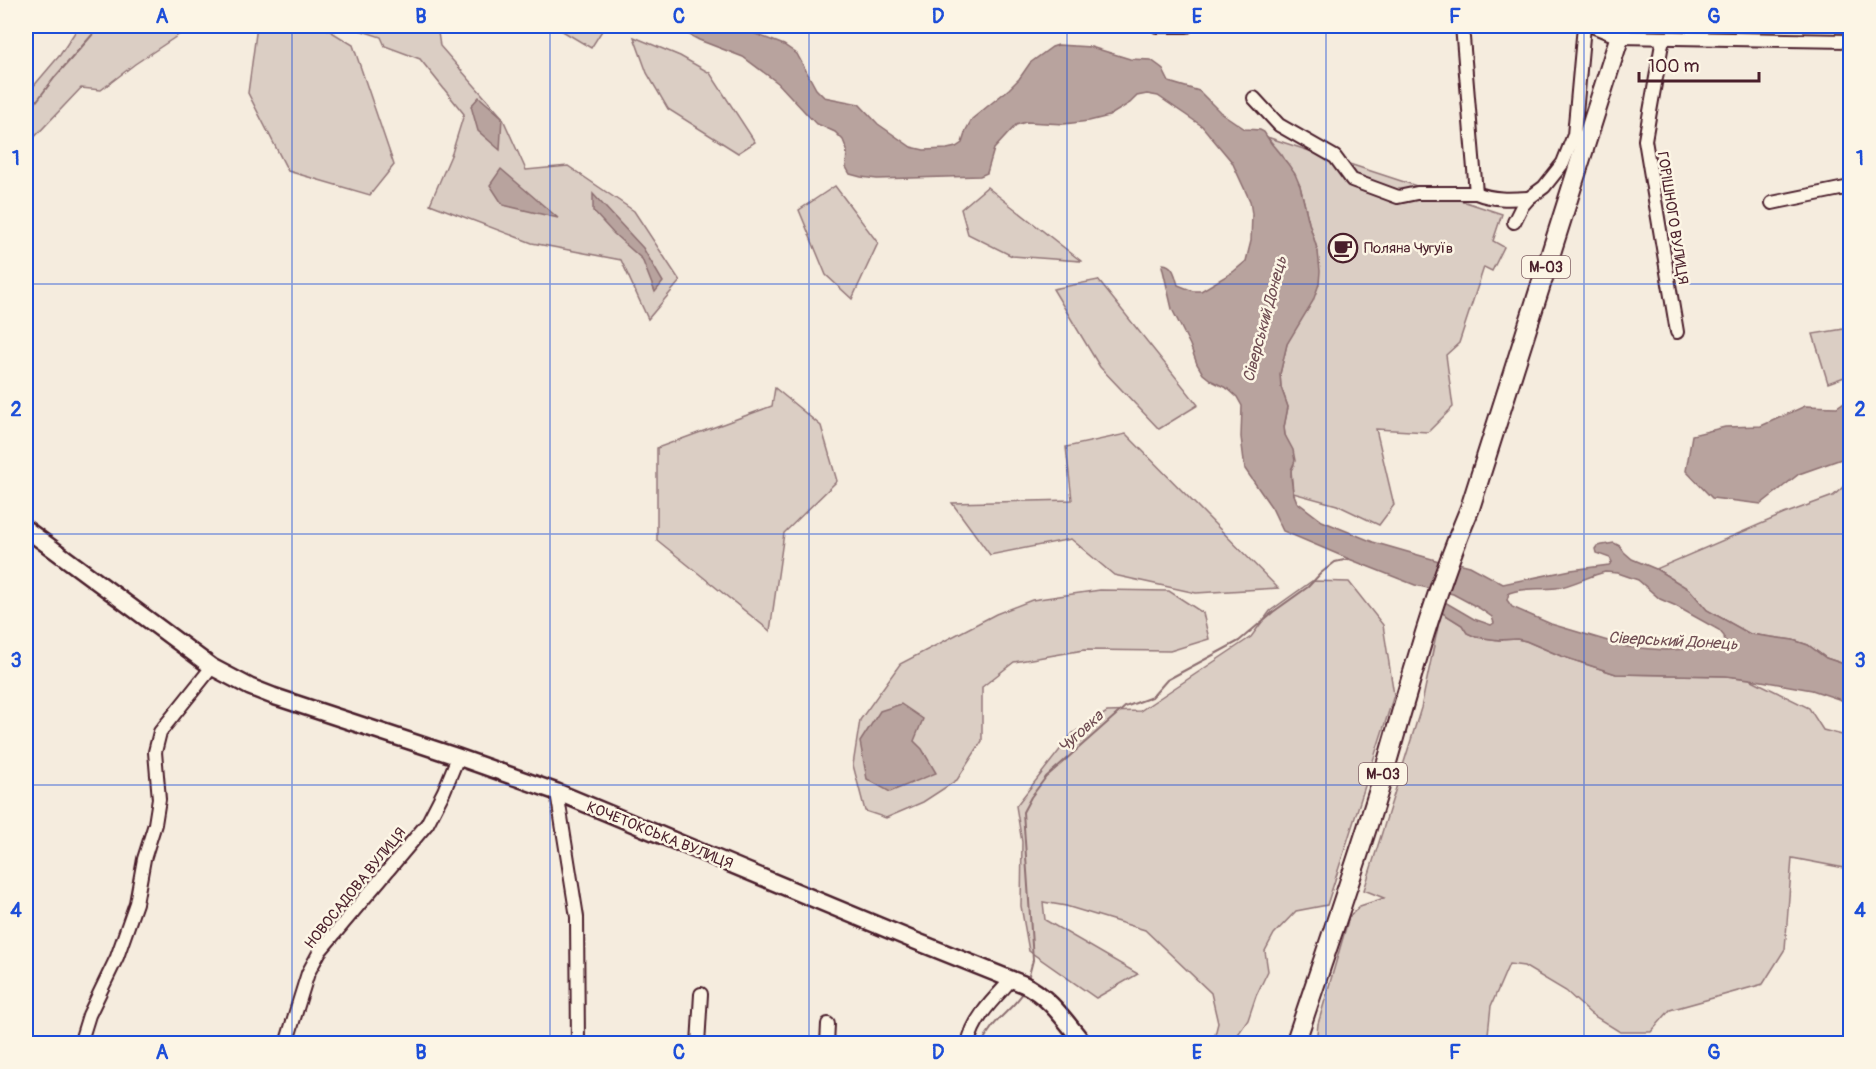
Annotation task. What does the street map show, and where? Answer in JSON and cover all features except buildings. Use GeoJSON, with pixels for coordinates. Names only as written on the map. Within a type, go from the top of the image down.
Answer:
{"type":"FeatureCollection","features":[{"type":"Feature","properties":{"kind":"highway","name":"М-03"},"geometry":{"type":"LineString","coordinates":[[1295,1044],[1368,824],[1452,550],[1473,497],[1621,32]]}},
{"type":"Feature","properties":{"kind":"main road","name":"КОЧЕТОКСЬКА ВУЛИЦЯ"},"geometry":{"type":"LineString","coordinates":[[26,529],[212,667],[250,687],[557,792],[1022,983],[1048,1001],[1084,1044]]}},
{"type":"Feature","properties":{"kind":"street"},"geometry":{"type":"LineString","coordinates":[[1157,26],[1188,26]]}},
{"type":"Feature","properties":{"kind":"street"},"geometry":{"type":"LineString","coordinates":[[1462,26],[1476,193]]}},
{"type":"Feature","properties":{"kind":"street"},"geometry":{"type":"LineString","coordinates":[[1514,222],[1522,206],[1544,187],[1563,163],[1574,135],[1584,26]]}},
{"type":"Feature","properties":{"kind":"street"},"geometry":{"type":"LineString","coordinates":[[1592,26],[1663,38],[1851,40]]}},
{"type":"Feature","properties":{"kind":"street","name":"ГОРІШНОГО ВУЛИЦЯ"},"geometry":{"type":"LineString","coordinates":[[1663,38],[1645,140],[1677,332]]}},
{"type":"Feature","properties":{"kind":"street"},"geometry":{"type":"LineString","coordinates":[[1254,98],[1279,125],[1335,157],[1352,180],[1398,197],[1418,193],[1476,193],[1488,198],[1509,200],[1529,198]]}},
{"type":"Feature","properties":{"kind":"street"},"geometry":{"type":"LineString","coordinates":[[1772,203],[1851,187]]}},
{"type":"Feature","properties":{"kind":"street"},"geometry":{"type":"LineString","coordinates":[[80,1044],[89,1015],[117,957],[136,903],[144,859],[156,824],[159,799],[155,752],[160,732],[212,667]]}},
{"type":"Feature","properties":{"kind":"street","name":"НОВОСАДОВА ВУЛИЦЯ"},"geometry":{"type":"LineString","coordinates":[[285,1044],[308,973],[320,951],[427,824],[458,757]]}},
{"type":"Feature","properties":{"kind":"street"},"geometry":{"type":"LineString","coordinates":[[557,792],[577,917],[578,1044]]}},
{"type":"Feature","properties":{"kind":"street"},"geometry":{"type":"LineString","coordinates":[[968,1044],[976,1022],[1022,983]]}},
{"type":"Feature","properties":{"kind":"street"},"geometry":{"type":"LineString","coordinates":[[699,1044],[701,994]]}},
{"type":"Feature","properties":{"kind":"street"},"geometry":{"type":"LineString","coordinates":[[827,1044],[828,1024]]}},
{"type":"Feature","properties":{"kind":"shaded area"},"geometry":{"type":"Polygon","coordinates":[[[79,26],[192,26],[101,90],[81,88],[26,146],[26,95],[60,55],[79,26]]]}},
{"type":"Feature","properties":{"kind":"shaded area"},"geometry":{"type":"Polygon","coordinates":[[[257,26],[322,26],[353,45],[394,165],[370,195],[288,171],[248,93],[257,26]]]}},
{"type":"Feature","properties":{"kind":"shaded area"},"geometry":{"type":"Polygon","coordinates":[[[347,26],[374,26],[377,30],[376,26],[437,26],[440,46],[502,117],[526,170],[568,166],[634,211],[680,281],[648,319],[621,260],[532,243],[430,204],[452,153],[464,114],[420,59],[385,46],[381,37],[347,26]]]}},
{"type":"Feature","properties":{"kind":"shaded area"},"geometry":{"type":"Polygon","coordinates":[[[554,26],[605,26],[591,48],[554,26]]]}},
{"type":"Feature","properties":{"kind":"shaded area"},"geometry":{"type":"Polygon","coordinates":[[[634,37],[680,56],[710,73],[755,142],[738,153],[668,109],[647,73],[634,37]]]}},
{"type":"Feature","properties":{"kind":"shaded area"},"geometry":{"type":"Polygon","coordinates":[[[1267,137],[1502,214],[1493,241],[1504,247],[1492,271],[1484,267],[1459,343],[1446,355],[1453,407],[1428,432],[1376,429],[1394,505],[1379,525],[1337,505],[1293,493],[1291,470],[1294,465],[1284,427],[1288,407],[1281,387],[1280,374],[1287,344],[1318,252],[1300,186],[1282,155],[1267,137]]]}},
{"type":"Feature","properties":{"kind":"shaded area"},"geometry":{"type":"Polygon","coordinates":[[[835,186],[878,243],[852,299],[826,275],[799,210],[835,186]]]}},
{"type":"Feature","properties":{"kind":"shaded area"},"geometry":{"type":"Polygon","coordinates":[[[987,187],[1081,261],[1012,256],[968,234],[961,209],[987,187]]]}},
{"type":"Feature","properties":{"kind":"shaded area"},"geometry":{"type":"Polygon","coordinates":[[[1098,280],[1198,405],[1159,429],[1100,367],[1053,289],[1098,280]]]}},
{"type":"Feature","properties":{"kind":"shaded area"},"geometry":{"type":"Polygon","coordinates":[[[1850,328],[1850,375],[1828,383],[1813,334],[1850,328]]]}},
{"type":"Feature","properties":{"kind":"shaded area"},"geometry":{"type":"Polygon","coordinates":[[[775,388],[821,426],[837,481],[784,533],[770,631],[657,540],[657,448],[772,406],[775,388]]]}},
{"type":"Feature","properties":{"kind":"shaded area"},"geometry":{"type":"Polygon","coordinates":[[[1126,434],[1278,588],[1196,593],[1114,575],[1071,539],[990,555],[952,503],[1072,500],[1066,447],[1126,434]]]}},
{"type":"Feature","properties":{"kind":"shaded area"},"geometry":{"type":"Polygon","coordinates":[[[1850,481],[1850,666],[1826,658],[1808,645],[1793,640],[1750,634],[1707,610],[1690,590],[1656,569],[1784,514],[1833,496],[1850,481]]]}},
{"type":"Feature","properties":{"kind":"shaded area"},"geometry":{"type":"Polygon","coordinates":[[[1312,581],[1349,582],[1383,625],[1394,695],[1327,905],[1296,911],[1274,934],[1265,951],[1268,971],[1248,1020],[1232,1043],[1213,1043],[1218,1023],[1211,993],[1145,930],[1066,906],[1043,902],[1045,920],[1138,974],[1096,998],[1029,951],[1021,906],[1022,842],[1016,806],[1073,733],[1107,712],[1140,711],[1251,637],[1270,611],[1312,581]]]}},
{"type":"Feature","properties":{"kind":"shaded area"},"geometry":{"type":"Polygon","coordinates":[[[1100,590],[1169,591],[1203,613],[1209,639],[1170,651],[1084,650],[1014,662],[982,687],[982,741],[957,780],[923,802],[886,818],[865,811],[853,765],[860,720],[900,664],[996,614],[1032,600],[1100,590]]]}},
{"type":"Feature","properties":{"kind":"shaded area"},"geometry":{"type":"Polygon","coordinates":[[[1441,612],[1462,625],[1467,633],[1476,637],[1526,641],[1561,656],[1616,674],[1726,676],[1750,679],[1809,708],[1823,730],[1850,737],[1850,869],[1792,858],[1785,949],[1763,984],[1670,1010],[1651,1032],[1620,1032],[1591,1014],[1566,991],[1524,966],[1509,964],[1491,1006],[1487,1043],[1316,1044],[1318,1024],[1349,917],[1360,906],[1384,898],[1364,890],[1421,708],[1441,612]]]}},
{"type":"Feature","properties":{"kind":"water","name":"Сіверський Донець"},"geometry":{"type":"Polygon","coordinates":[[[673,26],[735,26],[784,45],[797,54],[816,89],[824,97],[859,104],[878,124],[911,147],[924,150],[947,149],[962,143],[972,119],[1009,89],[1030,63],[1052,47],[1058,45],[1091,47],[1130,59],[1151,60],[1162,68],[1169,82],[1199,91],[1220,112],[1245,129],[1264,132],[1295,174],[1300,186],[1318,252],[1320,271],[1319,284],[1313,301],[1287,344],[1280,374],[1281,387],[1288,407],[1284,427],[1295,461],[1291,477],[1297,502],[1322,521],[1373,542],[1439,561],[1470,566],[1503,584],[1609,565],[1612,562],[1610,558],[1596,553],[1595,549],[1597,546],[1614,543],[1632,559],[1656,569],[1690,590],[1707,610],[1750,634],[1793,640],[1808,645],[1826,658],[1850,666],[1850,703],[1812,690],[1726,676],[1616,674],[1561,656],[1526,641],[1476,637],[1467,633],[1462,625],[1441,612],[1443,602],[1445,602],[1474,619],[1491,625],[1494,623],[1492,617],[1479,608],[1453,594],[1415,585],[1283,531],[1272,508],[1245,469],[1241,437],[1242,406],[1237,397],[1228,389],[1203,374],[1197,364],[1172,309],[1162,266],[1163,264],[1170,266],[1178,285],[1193,291],[1201,291],[1233,272],[1246,261],[1251,241],[1250,201],[1232,162],[1202,126],[1158,96],[1147,94],[1137,96],[1109,116],[1089,121],[1064,124],[1026,122],[1016,125],[994,149],[987,173],[980,176],[877,179],[850,174],[846,167],[847,150],[843,140],[835,132],[815,123],[778,83],[743,57],[699,40],[673,26]],[[1605,572],[1556,588],[1515,591],[1509,593],[1507,600],[1512,607],[1551,624],[1628,647],[1665,650],[1716,648],[1725,643],[1724,636],[1719,630],[1660,599],[1638,580],[1618,573],[1605,572]]]}},
{"type":"Feature","properties":{"kind":"water"},"geometry":{"type":"Polygon","coordinates":[[[479,97],[502,117],[500,150],[478,131],[471,106],[479,97]]]}},
{"type":"Feature","properties":{"kind":"water"},"geometry":{"type":"Polygon","coordinates":[[[501,169],[558,218],[503,205],[490,185],[501,169]]]}},
{"type":"Feature","properties":{"kind":"water"},"geometry":{"type":"Polygon","coordinates":[[[593,194],[643,248],[663,282],[655,292],[642,259],[593,211],[593,194]]]}},
{"type":"Feature","properties":{"kind":"water"},"geometry":{"type":"Polygon","coordinates":[[[1850,398],[1850,456],[1799,474],[1761,504],[1712,498],[1686,471],[1692,435],[1725,427],[1761,426],[1805,406],[1837,407],[1850,398]]]}},
{"type":"Feature","properties":{"kind":"water"},"geometry":{"type":"Polygon","coordinates":[[[901,704],[923,719],[914,741],[922,749],[936,773],[890,792],[867,779],[860,742],[880,711],[901,704]]]}},
{"type":"Feature","properties":{"kind":"waterway"},"geometry":{"type":"LineString","coordinates":[[26,115],[55,77],[100,26]]}},
{"type":"Feature","properties":{"kind":"waterway","name":"Чуговка"},"geometry":{"type":"LineString","coordinates":[[1028,979],[1033,960],[1023,812],[1046,777],[1125,707],[1152,697],[1167,680],[1239,641],[1273,612],[1308,587],[1335,562],[1349,559]]}},
{"type":"Feature","properties":{"kind":"waterway","name":"Чуговка"},"geometry":{"type":"LineString","coordinates":[[982,1044],[996,1022],[1025,990]]}},
{"type":"Feature","properties":{"kind":"place","name":"Поляна Чугуїв"},"geometry":{"type":"Point","coordinates":[1343,248]}}]}
